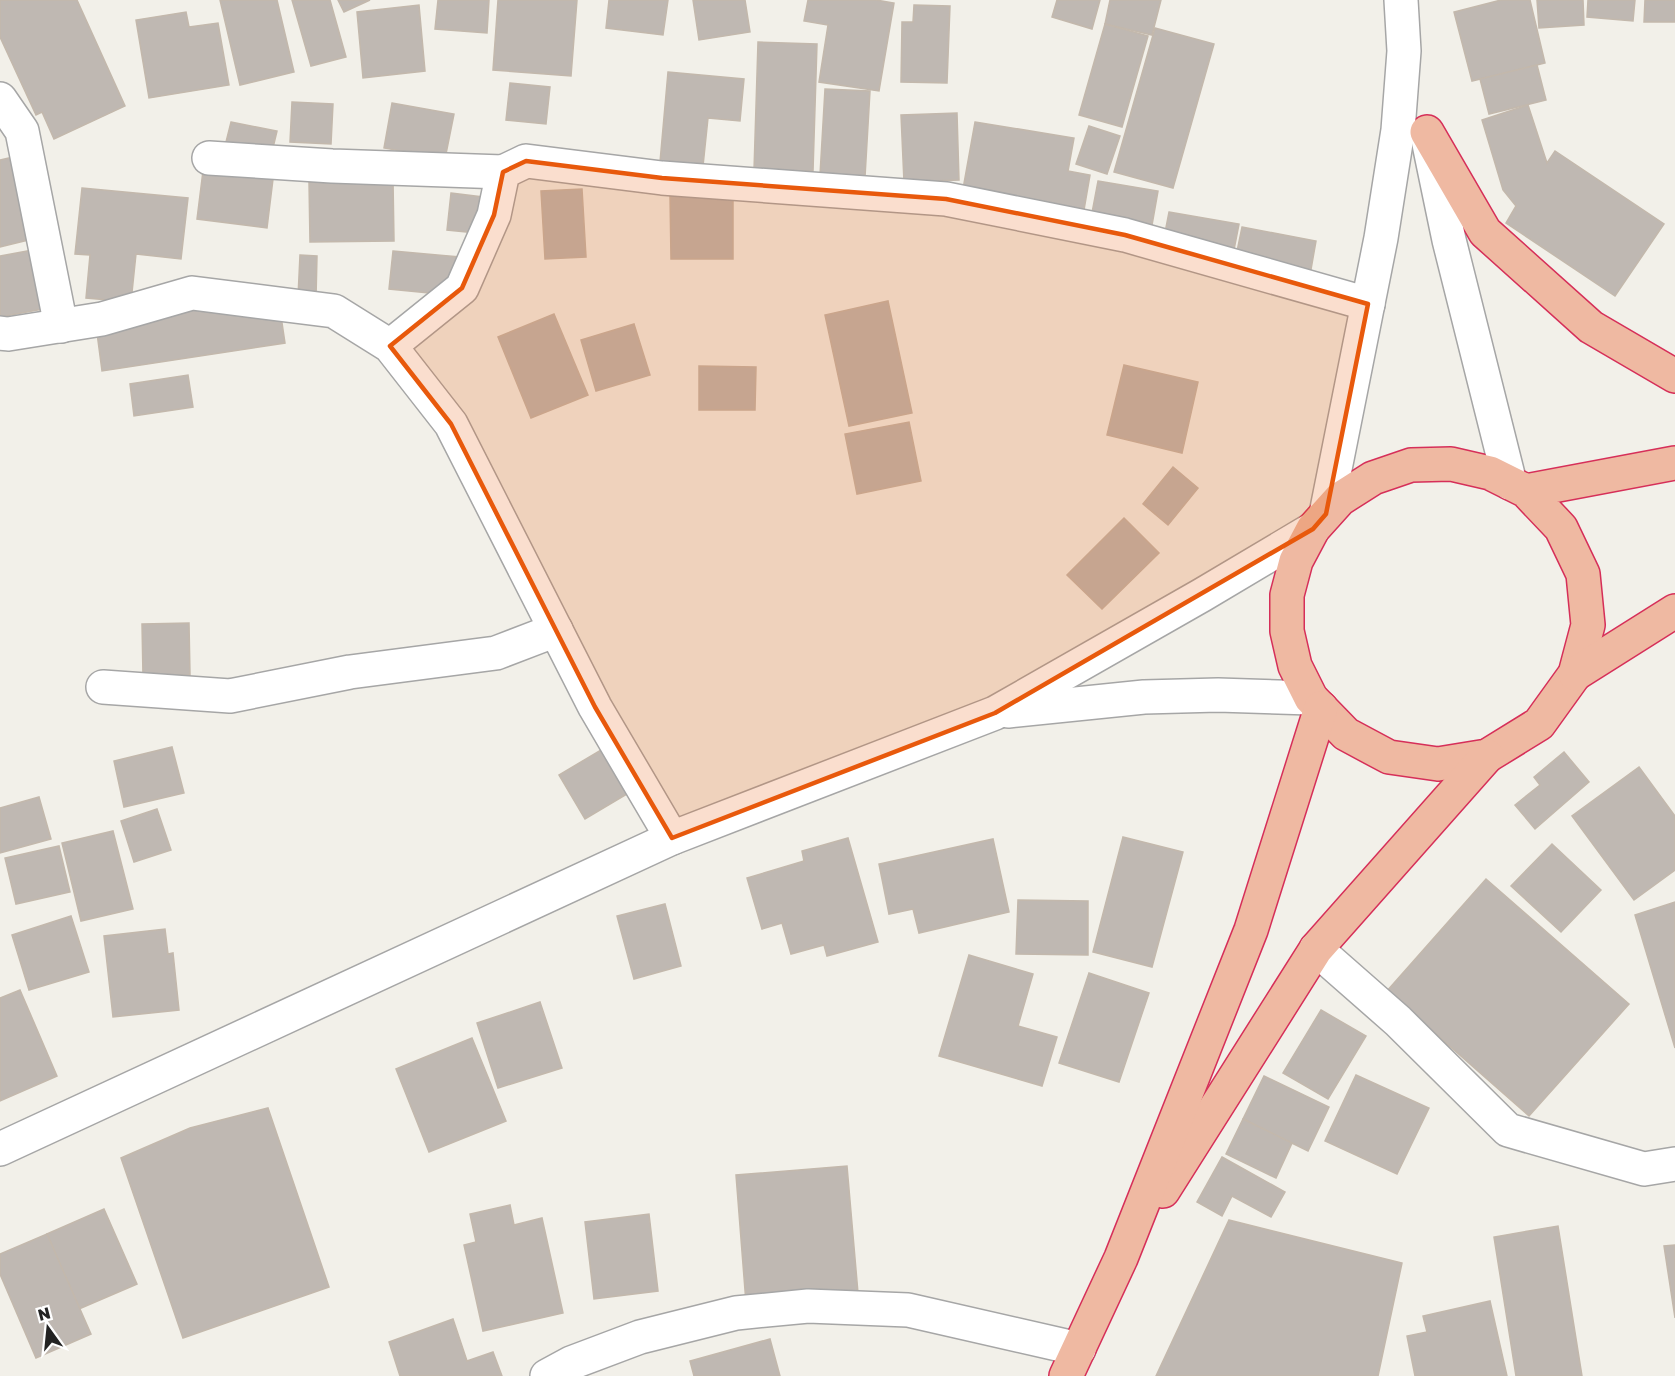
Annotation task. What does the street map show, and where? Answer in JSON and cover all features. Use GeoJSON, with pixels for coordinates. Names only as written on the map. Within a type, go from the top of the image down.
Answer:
{"type":"FeatureCollection","features":[{"type":"Feature","properties":{"kind":"highway"},"geometry":{"type":"LineString","coordinates":[[1427,132],[1485,232],[1592,327],[1675,376]]}},
{"type":"Feature","properties":{"kind":"highway"},"geometry":{"type":"LineString","coordinates":[[1518,487],[1675,463]]}},
{"type":"Feature","properties":{"kind":"highway"},"geometry":{"type":"LineString","coordinates":[[1121,1258],[1316,949],[1487,756],[1539,724],[1575,674],[1588,625],[1583,574],[1562,528],[1518,487],[1490,473],[1451,464],[1411,465],[1373,478],[1340,499],[1320,522],[1296,561],[1287,595],[1287,631],[1295,666],[1316,703],[1346,734],[1389,757],[1438,764],[1487,756]]}},
{"type":"Feature","properties":{"kind":"highway"},"geometry":{"type":"LineString","coordinates":[[1575,674],[1675,611]]}},
{"type":"Feature","properties":{"kind":"highway"},"geometry":{"type":"LineString","coordinates":[[1072,1362],[1121,1258],[1251,930],[1285,819],[1316,703]]}},
{"type":"Feature","properties":{"kind":"street"},"geometry":{"type":"LineString","coordinates":[[0,1149],[672,838],[995,713],[1202,596],[1320,522],[1368,304],[1398,130],[1404,51],[1401,0]]}},
{"type":"Feature","properties":{"kind":"street"},"geometry":{"type":"LineString","coordinates":[[1404,51],[1427,132],[1449,240],[1518,487]]}},
{"type":"Feature","properties":{"kind":"street"},"geometry":{"type":"LineString","coordinates":[[0,99],[22,131],[61,326]]}},
{"type":"Feature","properties":{"kind":"street"},"geometry":{"type":"LineString","coordinates":[[209,158],[332,166],[503,172],[526,161],[662,178],[946,199],[1125,235],[1368,304]]}},
{"type":"Feature","properties":{"kind":"street"},"geometry":{"type":"LineString","coordinates":[[390,346],[462,288],[494,215],[503,172]]}},
{"type":"Feature","properties":{"kind":"street"},"geometry":{"type":"LineString","coordinates":[[0,333],[8,334],[102,319],[192,293],[334,311],[390,346],[451,424],[595,707],[672,838]]}},
{"type":"Feature","properties":{"kind":"street"},"geometry":{"type":"LineString","coordinates":[[103,687],[230,696],[350,672],[496,653],[556,630]]}},
{"type":"Feature","properties":{"kind":"street"},"geometry":{"type":"LineString","coordinates":[[995,713],[1144,697],[1218,695],[1316,703]]}},
{"type":"Feature","properties":{"kind":"street"},"geometry":{"type":"LineString","coordinates":[[1316,949],[1398,1021],[1508,1130],[1644,1169],[1675,1164]]}},
{"type":"Feature","properties":{"kind":"street"},"geometry":{"type":"LineString","coordinates":[[547,1376],[640,1337],[736,1313],[808,1306],[908,1310],[1072,1362]]}},
{"type":"Feature","properties":{"kind":"highlighted area"},"geometry":{"type":"Polygon","coordinates":[[[526,161],[662,178],[946,199],[1125,235],[1368,304],[1326,514],[1313,529],[995,713],[672,838],[595,707],[451,424],[390,346],[462,288],[494,215],[503,172],[526,161]]]}},
{"type":"Feature","properties":{"kind":"building"},"geometry":{"type":"Polygon","coordinates":[[[0,0],[77,0],[125,106],[54,139],[42,112],[36,115],[0,37],[0,0]]]}},
{"type":"Feature","properties":{"kind":"building"},"geometry":{"type":"Polygon","coordinates":[[[220,0],[277,0],[294,72],[240,85],[220,0]]]}},
{"type":"Feature","properties":{"kind":"building"},"geometry":{"type":"Polygon","coordinates":[[[292,0],[330,0],[346,57],[311,66],[292,0]]]}},
{"type":"Feature","properties":{"kind":"building"},"geometry":{"type":"Polygon","coordinates":[[[338,0],[370,0],[344,12],[338,0]]]}},
{"type":"Feature","properties":{"kind":"building"},"geometry":{"type":"Polygon","coordinates":[[[438,0],[489,0],[487,33],[435,29],[438,0]]]}},
{"type":"Feature","properties":{"kind":"building"},"geometry":{"type":"Polygon","coordinates":[[[498,0],[577,0],[571,76],[493,70],[498,0]]]}},
{"type":"Feature","properties":{"kind":"building"},"geometry":{"type":"Polygon","coordinates":[[[609,0],[668,0],[663,35],[606,28],[609,0]]]}},
{"type":"Feature","properties":{"kind":"building"},"geometry":{"type":"Polygon","coordinates":[[[693,0],[745,0],[750,32],[699,40],[693,0]]]}},
{"type":"Feature","properties":{"kind":"building"},"geometry":{"type":"Polygon","coordinates":[[[808,0],[876,0],[894,3],[879,91],[819,82],[828,25],[804,21],[808,0]]]}},
{"type":"Feature","properties":{"kind":"building"},"geometry":{"type":"Polygon","coordinates":[[[1057,0],[1100,0],[1092,29],[1052,17],[1057,0]]]}},
{"type":"Feature","properties":{"kind":"building"},"geometry":{"type":"Polygon","coordinates":[[[1110,0],[1161,0],[1152,35],[1105,24],[1110,0]]]}},
{"type":"Feature","properties":{"kind":"building"},"geometry":{"type":"Polygon","coordinates":[[[1501,0],[1530,0],[1545,63],[1472,81],[1454,12],[1501,0]]]}},
{"type":"Feature","properties":{"kind":"building"},"geometry":{"type":"Polygon","coordinates":[[[1537,0],[1583,0],[1584,25],[1539,28],[1537,0]]]}},
{"type":"Feature","properties":{"kind":"building"},"geometry":{"type":"Polygon","coordinates":[[[1588,0],[1635,0],[1633,21],[1587,17],[1588,0]]]}},
{"type":"Feature","properties":{"kind":"building"},"geometry":{"type":"Polygon","coordinates":[[[1645,0],[1675,0],[1675,22],[1644,22],[1645,0]]]}},
{"type":"Feature","properties":{"kind":"building"},"geometry":{"type":"Polygon","coordinates":[[[419,5],[425,71],[363,78],[357,12],[419,5]]]}},
{"type":"Feature","properties":{"kind":"building"},"geometry":{"type":"Polygon","coordinates":[[[914,5],[950,6],[947,83],[901,82],[902,22],[913,22],[914,5]]]}},
{"type":"Feature","properties":{"kind":"building"},"geometry":{"type":"Polygon","coordinates":[[[186,12],[189,27],[218,23],[229,85],[149,98],[136,20],[186,12]]]}},
{"type":"Feature","properties":{"kind":"building"},"geometry":{"type":"Polygon","coordinates":[[[1105,24],[1148,36],[1122,127],[1079,115],[1105,24]]]}},
{"type":"Feature","properties":{"kind":"building"},"geometry":{"type":"Polygon","coordinates":[[[1155,28],[1214,44],[1173,188],[1114,172],[1155,28]]]}},
{"type":"Feature","properties":{"kind":"building"},"geometry":{"type":"Polygon","coordinates":[[[758,42],[817,44],[813,171],[754,170],[758,42]]]}},
{"type":"Feature","properties":{"kind":"building"},"geometry":{"type":"Polygon","coordinates":[[[1537,65],[1546,100],[1489,114],[1480,79],[1537,65]]]}},
{"type":"Feature","properties":{"kind":"building"},"geometry":{"type":"Polygon","coordinates":[[[668,72],[744,79],[740,121],[708,118],[703,166],[660,162],[668,72]]]}},
{"type":"Feature","properties":{"kind":"building"},"geometry":{"type":"Polygon","coordinates":[[[510,83],[550,87],[546,124],[506,120],[510,83]]]}},
{"type":"Feature","properties":{"kind":"building"},"geometry":{"type":"Polygon","coordinates":[[[825,89],[870,91],[865,177],[820,175],[825,89]]]}},
{"type":"Feature","properties":{"kind":"building"},"geometry":{"type":"Polygon","coordinates":[[[292,102],[333,104],[331,144],[290,142],[292,102]]]}},
{"type":"Feature","properties":{"kind":"building"},"geometry":{"type":"Polygon","coordinates":[[[392,103],[454,114],[445,159],[384,148],[392,103]]]}},
{"type":"Feature","properties":{"kind":"building"},"geometry":{"type":"Polygon","coordinates":[[[1528,105],[1547,163],[1555,151],[1664,224],[1615,296],[1506,223],[1516,206],[1503,190],[1482,120],[1528,105]]]}},
{"type":"Feature","properties":{"kind":"building"},"geometry":{"type":"Polygon","coordinates":[[[957,113],[959,180],[904,182],[901,115],[957,113]]]}},
{"type":"Feature","properties":{"kind":"building"},"geometry":{"type":"Polygon","coordinates":[[[231,122],[277,131],[271,156],[225,146],[231,122]]]}},
{"type":"Feature","properties":{"kind":"building"},"geometry":{"type":"Polygon","coordinates":[[[975,122],[1074,138],[1068,171],[1090,175],[1084,210],[963,189],[975,122]]]}},
{"type":"Feature","properties":{"kind":"building"},"geometry":{"type":"Polygon","coordinates":[[[1089,126],[1120,136],[1107,174],[1076,164],[1089,126]]]}},
{"type":"Feature","properties":{"kind":"building"},"geometry":{"type":"Polygon","coordinates":[[[22,155],[41,237],[0,247],[0,160],[22,155]]]}},
{"type":"Feature","properties":{"kind":"building"},"geometry":{"type":"Polygon","coordinates":[[[204,163],[274,171],[267,228],[197,219],[204,163]]]}},
{"type":"Feature","properties":{"kind":"building"},"geometry":{"type":"Polygon","coordinates":[[[393,180],[394,241],[310,242],[309,182],[393,180]]]}},
{"type":"Feature","properties":{"kind":"building"},"geometry":{"type":"Polygon","coordinates":[[[1098,181],[1158,191],[1152,225],[1092,213],[1098,181]]]}},
{"type":"Feature","properties":{"kind":"building"},"geometry":{"type":"Polygon","coordinates":[[[82,188],[188,198],[181,259],[136,254],[131,302],[86,298],[90,255],[75,254],[82,188]]]}},
{"type":"Feature","properties":{"kind":"building"},"geometry":{"type":"Polygon","coordinates":[[[582,189],[586,257],[545,259],[541,191],[582,189]]]}},
{"type":"Feature","properties":{"kind":"building"},"geometry":{"type":"Polygon","coordinates":[[[451,193],[491,198],[486,234],[447,230],[451,193]]]}},
{"type":"Feature","properties":{"kind":"building"},"geometry":{"type":"Polygon","coordinates":[[[733,193],[733,259],[671,259],[670,194],[733,193]]]}},
{"type":"Feature","properties":{"kind":"building"},"geometry":{"type":"Polygon","coordinates":[[[1169,212],[1239,224],[1233,255],[1163,243],[1169,212]]]}},
{"type":"Feature","properties":{"kind":"building"},"geometry":{"type":"Polygon","coordinates":[[[1242,227],[1316,241],[1310,275],[1235,261],[1242,227]]]}},
{"type":"Feature","properties":{"kind":"building"},"geometry":{"type":"Polygon","coordinates":[[[44,248],[49,308],[0,317],[0,256],[44,248]]]}},
{"type":"Feature","properties":{"kind":"building"},"geometry":{"type":"Polygon","coordinates":[[[393,251],[471,258],[469,287],[440,284],[439,294],[389,289],[393,251]]]}},
{"type":"Feature","properties":{"kind":"building"},"geometry":{"type":"Polygon","coordinates":[[[300,255],[317,256],[316,298],[298,297],[300,255]]]}},
{"type":"Feature","properties":{"kind":"building"},"geometry":{"type":"Polygon","coordinates":[[[278,296],[285,343],[102,371],[97,333],[125,319],[278,296]]]}},
{"type":"Feature","properties":{"kind":"building"},"geometry":{"type":"Polygon","coordinates":[[[888,301],[912,413],[849,426],[825,315],[888,301]]]}},
{"type":"Feature","properties":{"kind":"building"},"geometry":{"type":"Polygon","coordinates":[[[554,314],[588,395],[531,418],[498,337],[554,314]]]}},
{"type":"Feature","properties":{"kind":"building"},"geometry":{"type":"Polygon","coordinates":[[[634,324],[650,375],[596,391],[581,340],[634,324]]]}},
{"type":"Feature","properties":{"kind":"building"},"geometry":{"type":"Polygon","coordinates":[[[1124,365],[1198,382],[1182,453],[1107,435],[1124,365]]]}},
{"type":"Feature","properties":{"kind":"building"},"geometry":{"type":"Polygon","coordinates":[[[699,366],[756,367],[755,410],[699,410],[699,366]]]}},
{"type":"Feature","properties":{"kind":"building"},"geometry":{"type":"Polygon","coordinates":[[[188,375],[193,407],[134,416],[130,384],[188,375]]]}},
{"type":"Feature","properties":{"kind":"building"},"geometry":{"type":"Polygon","coordinates":[[[909,422],[921,481],[857,494],[845,434],[909,422]]]}},
{"type":"Feature","properties":{"kind":"building"},"geometry":{"type":"Polygon","coordinates":[[[1173,467],[1198,488],[1168,525],[1143,504],[1173,467]]]}},
{"type":"Feature","properties":{"kind":"building"},"geometry":{"type":"Polygon","coordinates":[[[1124,518],[1159,553],[1102,609],[1067,575],[1124,518]]]}},
{"type":"Feature","properties":{"kind":"building"},"geometry":{"type":"Polygon","coordinates":[[[189,623],[190,675],[143,676],[142,624],[189,623]]]}},
{"type":"Feature","properties":{"kind":"building"},"geometry":{"type":"Polygon","coordinates":[[[172,747],[184,793],[124,807],[114,761],[172,747]]]}},
{"type":"Feature","properties":{"kind":"building"},"geometry":{"type":"Polygon","coordinates":[[[601,750],[627,794],[585,819],[559,775],[601,750]]]}},
{"type":"Feature","properties":{"kind":"building"},"geometry":{"type":"Polygon","coordinates":[[[1564,752],[1589,782],[1535,829],[1515,805],[1540,785],[1534,777],[1564,752]]]}},
{"type":"Feature","properties":{"kind":"building"},"geometry":{"type":"Polygon","coordinates":[[[1639,767],[1675,816],[1675,870],[1634,900],[1572,816],[1639,767]]]}},
{"type":"Feature","properties":{"kind":"building"},"geometry":{"type":"Polygon","coordinates":[[[39,797],[51,839],[0,853],[0,808],[39,797]]]}},
{"type":"Feature","properties":{"kind":"building"},"geometry":{"type":"Polygon","coordinates":[[[157,809],[171,850],[134,862],[121,821],[157,809]]]}},
{"type":"Feature","properties":{"kind":"building"},"geometry":{"type":"Polygon","coordinates":[[[113,831],[133,909],[81,921],[62,843],[113,831]]]}},
{"type":"Feature","properties":{"kind":"building"},"geometry":{"type":"Polygon","coordinates":[[[1123,837],[1183,852],[1152,967],[1093,952],[1123,837]]]}},
{"type":"Feature","properties":{"kind":"building"},"geometry":{"type":"Polygon","coordinates":[[[848,838],[878,942],[827,956],[824,945],[791,954],[782,923],[762,929],[747,878],[804,861],[802,851],[848,838]]]}},
{"type":"Feature","properties":{"kind":"building"},"geometry":{"type":"Polygon","coordinates":[[[993,839],[1009,912],[919,933],[913,909],[889,914],[879,864],[993,839]]]}},
{"type":"Feature","properties":{"kind":"building"},"geometry":{"type":"Polygon","coordinates":[[[1552,844],[1601,890],[1561,932],[1511,886],[1552,844]]]}},
{"type":"Feature","properties":{"kind":"building"},"geometry":{"type":"Polygon","coordinates":[[[59,846],[70,892],[16,904],[5,858],[59,846]]]}},
{"type":"Feature","properties":{"kind":"building"},"geometry":{"type":"Polygon","coordinates":[[[1486,879],[1629,1004],[1529,1116],[1387,991],[1486,879]]]}},
{"type":"Feature","properties":{"kind":"building"},"geometry":{"type":"Polygon","coordinates":[[[1018,900],[1088,901],[1088,955],[1016,954],[1018,900]]]}},
{"type":"Feature","properties":{"kind":"building"},"geometry":{"type":"Polygon","coordinates":[[[1675,902],[1675,1048],[1635,915],[1675,902]]]}},
{"type":"Feature","properties":{"kind":"building"},"geometry":{"type":"Polygon","coordinates":[[[665,904],[681,966],[634,979],[617,916],[665,904]]]}},
{"type":"Feature","properties":{"kind":"building"},"geometry":{"type":"Polygon","coordinates":[[[71,916],[89,972],[29,990],[12,935],[71,916]]]}},
{"type":"Feature","properties":{"kind":"building"},"geometry":{"type":"Polygon","coordinates":[[[165,929],[168,954],[173,953],[179,1010],[113,1017],[104,936],[165,929]]]}},
{"type":"Feature","properties":{"kind":"building"},"geometry":{"type":"Polygon","coordinates":[[[969,955],[1033,974],[1018,1026],[1057,1037],[1042,1086],[939,1056],[969,955]]]}},
{"type":"Feature","properties":{"kind":"building"},"geometry":{"type":"Polygon","coordinates":[[[1089,973],[1149,993],[1119,1082],[1059,1063],[1089,973]]]}},
{"type":"Feature","properties":{"kind":"building"},"geometry":{"type":"Polygon","coordinates":[[[20,990],[57,1076],[0,1101],[0,998],[20,990]]]}},
{"type":"Feature","properties":{"kind":"building"},"geometry":{"type":"Polygon","coordinates":[[[540,1002],[562,1068],[498,1088],[477,1023],[540,1002]]]}},
{"type":"Feature","properties":{"kind":"building"},"geometry":{"type":"Polygon","coordinates":[[[1321,1010],[1366,1036],[1328,1099],[1283,1073],[1321,1010]]]}},
{"type":"Feature","properties":{"kind":"building"},"geometry":{"type":"Polygon","coordinates":[[[472,1038],[506,1121],[429,1152],[396,1069],[472,1038]]]}},
{"type":"Feature","properties":{"kind":"building"},"geometry":{"type":"Polygon","coordinates":[[[1356,1075],[1429,1108],[1397,1174],[1325,1141],[1356,1075]]]}},
{"type":"Feature","properties":{"kind":"building"},"geometry":{"type":"Polygon","coordinates":[[[1264,1076],[1329,1107],[1308,1151],[1243,1119],[1264,1076]]]}},
{"type":"Feature","properties":{"kind":"building"},"geometry":{"type":"Polygon","coordinates":[[[268,1108],[329,1287],[183,1338],[121,1158],[190,1128],[268,1108]]]}},
{"type":"Feature","properties":{"kind":"building"},"geometry":{"type":"Polygon","coordinates":[[[1243,1119],[1292,1143],[1276,1178],[1226,1154],[1243,1119]]]}},
{"type":"Feature","properties":{"kind":"building"},"geometry":{"type":"Polygon","coordinates":[[[1222,1157],[1285,1192],[1271,1217],[1232,1196],[1222,1216],[1197,1202],[1222,1157]]]}},
{"type":"Feature","properties":{"kind":"building"},"geometry":{"type":"Polygon","coordinates":[[[847,1166],[858,1293],[746,1303],[736,1175],[847,1166]]]}},
{"type":"Feature","properties":{"kind":"building"},"geometry":{"type":"Polygon","coordinates":[[[510,1205],[514,1225],[542,1218],[563,1313],[483,1331],[464,1245],[476,1242],[470,1214],[510,1205]]]}},
{"type":"Feature","properties":{"kind":"building"},"geometry":{"type":"Polygon","coordinates":[[[104,1209],[137,1284],[79,1309],[47,1234],[104,1209]]]}},
{"type":"Feature","properties":{"kind":"building"},"geometry":{"type":"Polygon","coordinates":[[[649,1214],[658,1291],[594,1299],[585,1222],[649,1214]]]}},
{"type":"Feature","properties":{"kind":"building"},"geometry":{"type":"Polygon","coordinates":[[[1229,1220],[1402,1263],[1378,1376],[1156,1376],[1229,1220]]]}},
{"type":"Feature","properties":{"kind":"building"},"geometry":{"type":"Polygon","coordinates":[[[1558,1226],[1582,1376],[1516,1376],[1494,1237],[1558,1226]]]}},
{"type":"Feature","properties":{"kind":"building"},"geometry":{"type":"Polygon","coordinates":[[[47,1234],[91,1334],[36,1358],[0,1274],[0,1254],[47,1234]]]}},
{"type":"Feature","properties":{"kind":"building"},"geometry":{"type":"Polygon","coordinates":[[[1675,1245],[1675,1318],[1664,1246],[1675,1245]]]}},
{"type":"Feature","properties":{"kind":"building"},"geometry":{"type":"Polygon","coordinates":[[[1490,1301],[1507,1376],[1415,1376],[1407,1336],[1427,1332],[1423,1316],[1490,1301]]]}},
{"type":"Feature","properties":{"kind":"building"},"geometry":{"type":"Polygon","coordinates":[[[453,1319],[467,1361],[493,1352],[502,1376],[400,1376],[389,1342],[453,1319]]]}},
{"type":"Feature","properties":{"kind":"building"},"geometry":{"type":"Polygon","coordinates":[[[770,1339],[780,1376],[694,1376],[690,1361],[770,1339]]]}}]}
